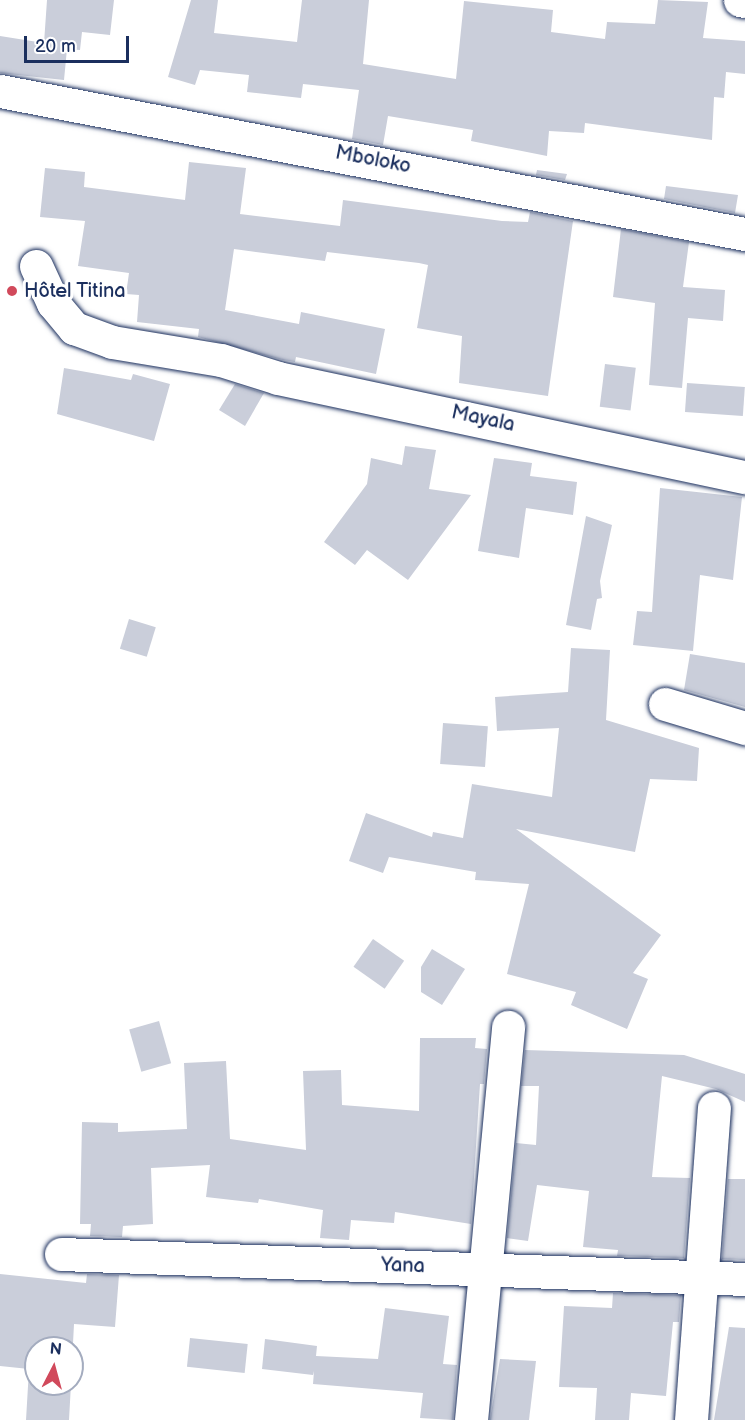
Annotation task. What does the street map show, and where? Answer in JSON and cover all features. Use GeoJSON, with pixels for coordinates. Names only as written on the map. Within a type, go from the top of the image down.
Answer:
{"type":"FeatureCollection","features":[{"type":"Feature","properties":{"kind":"street"},"geometry":{"type":"LineString","coordinates":[[740,0],[745,1]]}},
{"type":"Feature","properties":{"kind":"street","name":"Mboloko"},"geometry":{"type":"LineString","coordinates":[[0,92],[745,234]]}},
{"type":"Feature","properties":{"kind":"street","name":"Mayala"},"geometry":{"type":"LineString","coordinates":[[36,266],[53,303],[74,328],[112,342],[221,360],[278,378],[745,477]]}},
{"type":"Feature","properties":{"kind":"street"},"geometry":{"type":"LineString","coordinates":[[665,704],[745,728]]}},
{"type":"Feature","properties":{"kind":"street"},"geometry":{"type":"LineString","coordinates":[[471,1420],[483,1269],[508,1027]]}},
{"type":"Feature","properties":{"kind":"street"},"geometry":{"type":"LineString","coordinates":[[691,1420],[698,1278],[714,1108]]}},
{"type":"Feature","properties":{"kind":"street","name":"Yana"},"geometry":{"type":"LineString","coordinates":[[61,1254],[745,1279]]}},
{"type":"Feature","properties":{"kind":"building"},"geometry":{"type":"Polygon","coordinates":[[[47,0],[114,0],[110,35],[82,32],[80,50],[67,49],[64,80],[0,73],[0,36],[44,43],[47,0]]]}},
{"type":"Feature","properties":{"kind":"building"},"geometry":{"type":"Polygon","coordinates":[[[191,0],[218,0],[214,33],[297,42],[302,0],[369,0],[363,64],[456,79],[464,1],[553,10],[551,32],[605,39],[607,22],[655,24],[658,0],[708,2],[703,38],[745,41],[745,74],[726,72],[724,98],[714,97],[712,140],[585,123],[584,133],[549,131],[547,156],[471,141],[473,130],[388,116],[383,145],[352,139],[359,90],[303,84],[301,98],[247,92],[249,75],[200,70],[195,85],[168,77],[191,0]]]}},
{"type":"Feature","properties":{"kind":"building"},"geometry":{"type":"Polygon","coordinates":[[[189,162],[246,168],[240,214],[340,226],[343,200],[502,221],[528,222],[530,212],[573,221],[548,396],[459,383],[462,336],[417,328],[428,265],[419,263],[327,252],[325,261],[234,249],[225,310],[299,324],[301,312],[385,329],[376,374],[296,357],[295,362],[283,360],[198,337],[199,329],[137,322],[139,295],[126,294],[129,273],[78,266],[85,221],[40,217],[45,168],[85,172],[84,187],[185,200],[189,162]]]}},
{"type":"Feature","properties":{"kind":"building"},"geometry":{"type":"Polygon","coordinates":[[[537,170],[567,174],[565,180],[536,175],[537,170]]]}},
{"type":"Feature","properties":{"kind":"building"},"geometry":{"type":"Polygon","coordinates":[[[666,186],[738,195],[735,213],[664,199],[666,186]]]}},
{"type":"Feature","properties":{"kind":"building"},"geometry":{"type":"Polygon","coordinates":[[[621,229],[689,242],[683,287],[725,290],[723,321],[688,318],[682,388],[649,385],[655,303],[613,297],[621,229]]]}},
{"type":"Feature","properties":{"kind":"building"},"geometry":{"type":"Polygon","coordinates":[[[605,364],[636,368],[631,410],[600,407],[605,364]]]}},
{"type":"Feature","properties":{"kind":"building"},"geometry":{"type":"Polygon","coordinates":[[[64,368],[131,380],[133,374],[170,384],[154,441],[57,414],[64,368]]]}},
{"type":"Feature","properties":{"kind":"building"},"geometry":{"type":"Polygon","coordinates":[[[687,383],[745,387],[743,416],[685,412],[687,383]]]}},
{"type":"Feature","properties":{"kind":"building"},"geometry":{"type":"Polygon","coordinates":[[[235,384],[264,393],[245,426],[219,410],[235,384]]]}},
{"type":"Feature","properties":{"kind":"building"},"geometry":{"type":"Polygon","coordinates":[[[405,446],[436,450],[429,489],[471,495],[408,580],[367,550],[355,565],[324,542],[367,484],[371,458],[402,465],[405,446]]]}},
{"type":"Feature","properties":{"kind":"building"},"geometry":{"type":"Polygon","coordinates":[[[494,458],[532,463],[530,476],[577,482],[573,515],[526,508],[519,558],[478,551],[494,458]]]}},
{"type":"Feature","properties":{"kind":"building"},"geometry":{"type":"Polygon","coordinates":[[[660,488],[742,497],[733,580],[700,575],[693,651],[633,645],[637,611],[652,612],[660,488]]]}},
{"type":"Feature","properties":{"kind":"building"},"geometry":{"type":"Polygon","coordinates":[[[586,516],[612,525],[600,581],[602,598],[597,599],[591,630],[566,625],[586,516]]]}},
{"type":"Feature","properties":{"kind":"building"},"geometry":{"type":"Polygon","coordinates":[[[129,619],[156,627],[147,657],[120,649],[129,619]]]}},
{"type":"Feature","properties":{"kind":"building"},"geometry":{"type":"Polygon","coordinates":[[[571,648],[610,650],[606,720],[699,748],[697,781],[650,779],[635,852],[516,829],[661,935],[633,973],[648,979],[627,1029],[571,1005],[576,992],[507,974],[529,884],[475,880],[476,872],[389,857],[383,873],[349,861],[366,813],[432,837],[433,832],[463,838],[472,784],[552,797],[559,728],[497,731],[495,697],[568,692],[571,648]]]}},
{"type":"Feature","properties":{"kind":"building"},"geometry":{"type":"Polygon","coordinates":[[[690,654],[745,663],[745,707],[684,690],[690,654]]]}},
{"type":"Feature","properties":{"kind":"building"},"geometry":{"type":"Polygon","coordinates":[[[443,723],[488,726],[485,767],[440,764],[443,723]]]}},
{"type":"Feature","properties":{"kind":"building"},"geometry":{"type":"Polygon","coordinates":[[[373,939],[404,961],[385,989],[353,967],[373,939]]]}},
{"type":"Feature","properties":{"kind":"building"},"geometry":{"type":"Polygon","coordinates":[[[432,949],[465,969],[442,1005],[421,992],[421,967],[432,949]]]}},
{"type":"Feature","properties":{"kind":"building"},"geometry":{"type":"Polygon","coordinates":[[[159,1021],[171,1063],[141,1072],[129,1030],[159,1021]]]}},
{"type":"Feature","properties":{"kind":"building"},"geometry":{"type":"Polygon","coordinates":[[[420,1038],[476,1038],[475,1048],[487,1049],[484,1084],[480,1084],[471,1224],[395,1212],[394,1223],[351,1220],[349,1240],[320,1238],[323,1210],[259,1199],[258,1203],[206,1197],[210,1165],[151,1168],[153,1224],[123,1226],[122,1237],[90,1236],[91,1224],[80,1224],[82,1122],[118,1123],[118,1132],[187,1129],[184,1063],[226,1061],[230,1139],[306,1150],[303,1071],[341,1070],[342,1105],[419,1111],[420,1038]]]}},
{"type":"Feature","properties":{"kind":"building"},"geometry":{"type":"Polygon","coordinates":[[[525,1050],[684,1055],[745,1074],[745,1102],[716,1089],[662,1076],[652,1177],[690,1178],[684,1258],[617,1256],[618,1250],[583,1247],[589,1191],[537,1185],[528,1241],[507,1238],[516,1143],[536,1145],[539,1086],[521,1086],[525,1050]]]}},
{"type":"Feature","properties":{"kind":"building"},"geometry":{"type":"Polygon","coordinates":[[[728,1179],[745,1179],[745,1260],[722,1259],[728,1179]]]}},
{"type":"Feature","properties":{"kind":"building"},"geometry":{"type":"Polygon","coordinates":[[[0,1274],[86,1283],[87,1274],[119,1275],[115,1327],[74,1324],[73,1336],[24,1336],[24,1368],[0,1366],[0,1274]]]}},
{"type":"Feature","properties":{"kind":"building"},"geometry":{"type":"Polygon","coordinates":[[[613,1293],[681,1295],[679,1322],[673,1322],[666,1396],[631,1393],[629,1420],[595,1420],[597,1388],[559,1387],[564,1306],[612,1308],[613,1293]]]}},
{"type":"Feature","properties":{"kind":"building"},"geometry":{"type":"Polygon","coordinates":[[[385,1308],[449,1316],[443,1364],[457,1365],[453,1420],[420,1418],[423,1393],[313,1384],[314,1371],[313,1375],[262,1369],[265,1339],[317,1346],[316,1356],[378,1359],[385,1308]]]}},
{"type":"Feature","properties":{"kind":"building"},"geometry":{"type":"Polygon","coordinates":[[[729,1327],[745,1328],[745,1420],[714,1420],[729,1327]]]}},
{"type":"Feature","properties":{"kind":"building"},"geometry":{"type":"Polygon","coordinates":[[[190,1338],[248,1344],[245,1373],[187,1367],[190,1338]]]}},
{"type":"Feature","properties":{"kind":"building"},"geometry":{"type":"Polygon","coordinates":[[[500,1359],[536,1361],[529,1420],[490,1420],[500,1359]]]}},
{"type":"Feature","properties":{"kind":"building"},"geometry":{"type":"Polygon","coordinates":[[[27,1396],[70,1396],[69,1420],[26,1420],[27,1396]]]}},
{"type":"Feature","properties":{"kind":"place","name":"Hôtel Titina"},"geometry":{"type":"Point","coordinates":[12,291]}}]}
